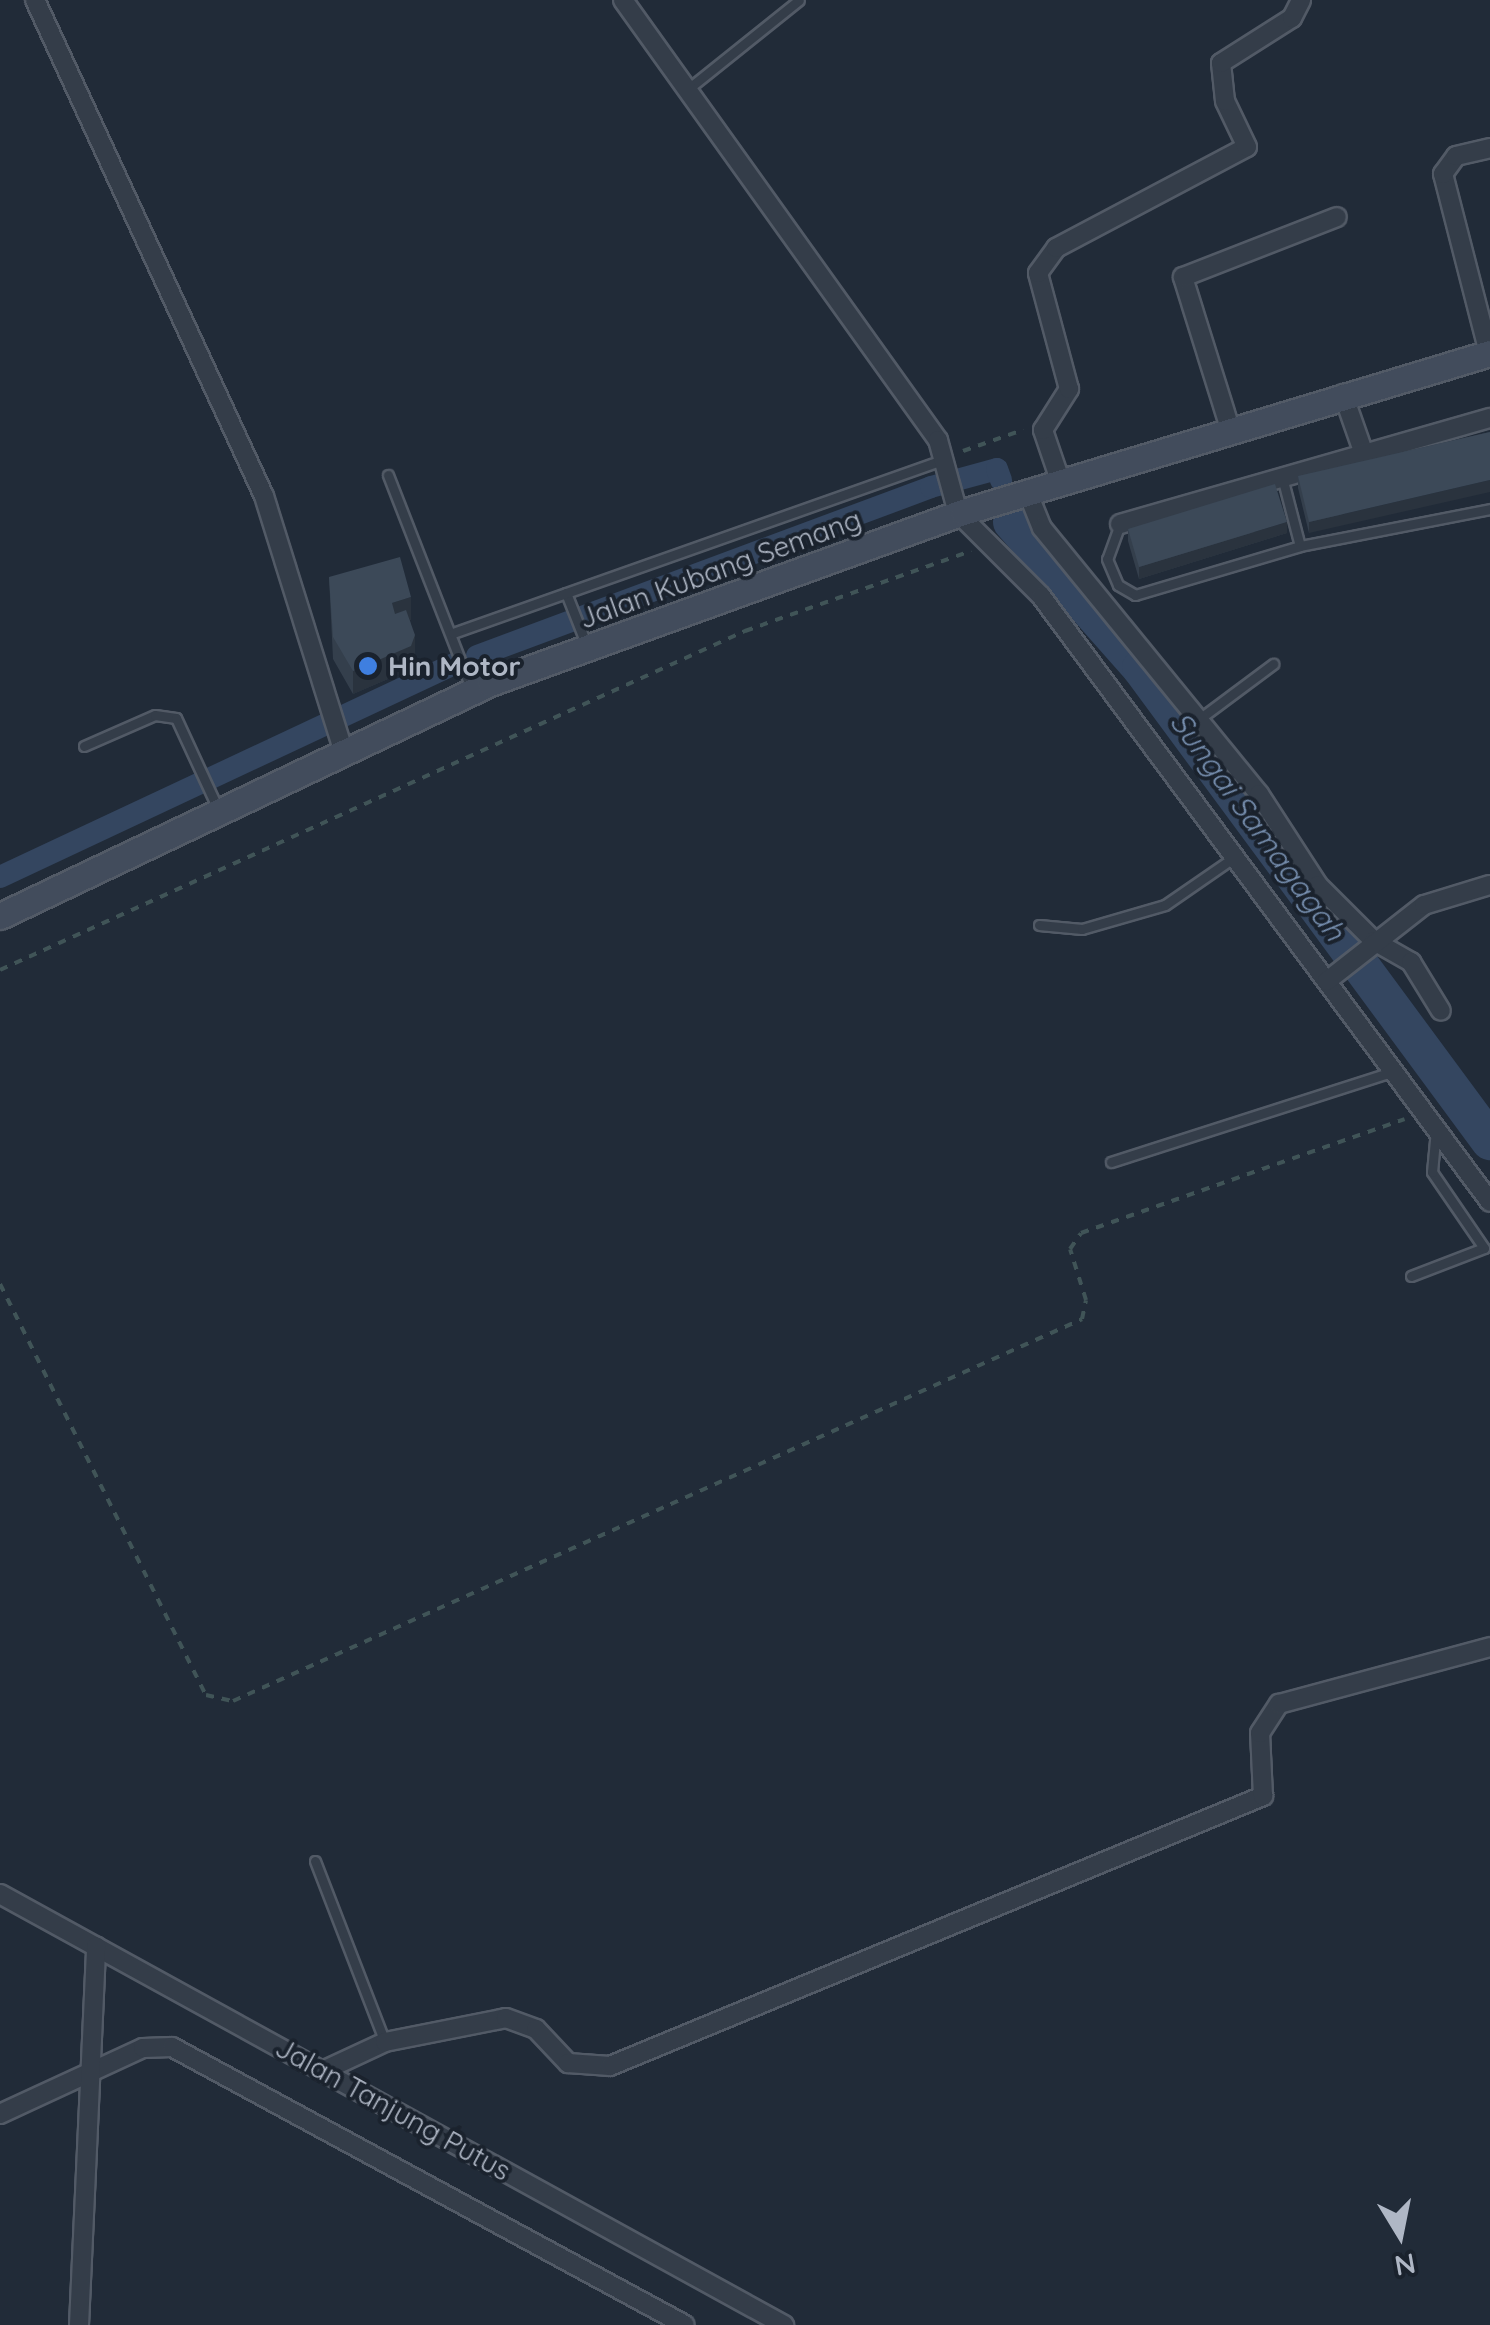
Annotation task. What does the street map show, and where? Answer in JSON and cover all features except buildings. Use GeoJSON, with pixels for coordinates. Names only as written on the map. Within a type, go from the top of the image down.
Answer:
{"type":"FeatureCollection","features":[{"type":"Feature","properties":{"kind":"main road","name":"Jalan Kubang Semang"},"geometry":{"type":"LineString","coordinates":[[0,916],[220,814],[340,741],[956,506],[1027,491],[1229,425],[1489,353]]}},
{"type":"Feature","properties":{"kind":"street"},"geometry":{"type":"LineString","coordinates":[[35,0],[264,496],[324,700],[340,741]]}},
{"type":"Feature","properties":{"kind":"street"},"geometry":{"type":"LineString","coordinates":[[624,0],[683,94],[946,468],[956,506],[984,546],[1042,596],[1331,978],[1392,1072],[1490,1202]]}},
{"type":"Feature","properties":{"kind":"street"},"geometry":{"type":"LineString","coordinates":[[1060,480],[1043,430],[1070,388],[1038,273],[1056,248],[1247,147],[1225,100],[1221,63],[1292,18],[1301,0]]}},
{"type":"Feature","properties":{"kind":"street"},"geometry":{"type":"LineString","coordinates":[[1489,353],[1443,174],[1456,156],[1490,148]]}},
{"type":"Feature","properties":{"kind":"street"},"geometry":{"type":"LineString","coordinates":[[1229,425],[1183,277],[1338,217]]}},
{"type":"Feature","properties":{"kind":"street"},"geometry":{"type":"LineString","coordinates":[[1343,394],[1364,454]]}},
{"type":"Feature","properties":{"kind":"street"},"geometry":{"type":"LineString","coordinates":[[1120,524],[1490,418]]}},
{"type":"Feature","properties":{"kind":"street"},"geometry":{"type":"LineString","coordinates":[[1027,491],[1042,528],[1258,794],[1318,886],[1370,946],[1411,962],[1442,1011]]}},
{"type":"Feature","properties":{"kind":"street"},"geometry":{"type":"LineString","coordinates":[[1331,978],[1424,904],[1490,885]]}},
{"type":"Feature","properties":{"kind":"street"},"geometry":{"type":"LineString","coordinates":[[325,2070],[385,2042],[506,2018],[536,2029],[568,2063],[610,2066],[1263,1796],[1260,1734],[1279,1704],[1490,1646]]}},
{"type":"Feature","properties":{"kind":"street","name":"Jalan Tanjung Putus"},"geometry":{"type":"LineString","coordinates":[[0,1894],[784,2325]]}},
{"type":"Feature","properties":{"kind":"street"},"geometry":{"type":"LineString","coordinates":[[79,2325],[94,2069],[96,1946]]}},
{"type":"Feature","properties":{"kind":"street"},"geometry":{"type":"LineString","coordinates":[[0,2114],[143,2048],[208,2060],[655,2316],[686,2325]]}},
{"type":"Feature","properties":{"kind":"lane"},"geometry":{"type":"LineString","coordinates":[[683,94],[799,0]]}},
{"type":"Feature","properties":{"kind":"lane"},"geometry":{"type":"LineString","coordinates":[[453,633],[946,468]]}},
{"type":"Feature","properties":{"kind":"lane"},"geometry":{"type":"LineString","coordinates":[[388,474],[453,633],[472,692]]}},
{"type":"Feature","properties":{"kind":"lane"},"geometry":{"type":"LineString","coordinates":[[1282,478],[1300,546]]}},
{"type":"Feature","properties":{"kind":"lane"},"geometry":{"type":"LineString","coordinates":[[1120,524],[1107,559],[1135,595],[1300,546],[1490,509]]}},
{"type":"Feature","properties":{"kind":"lane"},"geometry":{"type":"LineString","coordinates":[[566,593],[588,648]]}},
{"type":"Feature","properties":{"kind":"lane"},"geometry":{"type":"LineString","coordinates":[[1196,722],[1273,664]]}},
{"type":"Feature","properties":{"kind":"lane"},"geometry":{"type":"LineString","coordinates":[[84,746],[166,716],[187,731],[220,814]]}},
{"type":"Feature","properties":{"kind":"lane"},"geometry":{"type":"LineString","coordinates":[[1040,925],[1082,929],[1165,905],[1238,854]]}},
{"type":"Feature","properties":{"kind":"lane"},"geometry":{"type":"LineString","coordinates":[[1111,1162],[1392,1072]]}},
{"type":"Feature","properties":{"kind":"lane"},"geometry":{"type":"LineString","coordinates":[[1411,1276],[1484,1248],[1432,1172],[1436,1130]]}},
{"type":"Feature","properties":{"kind":"lane"},"geometry":{"type":"LineString","coordinates":[[315,1861],[385,2042]]}},
{"type":"Feature","properties":{"kind":"path"},"geometry":{"type":"LineString","coordinates":[[946,468],[1006,430],[1043,430]]}},
{"type":"Feature","properties":{"kind":"path"},"geometry":{"type":"LineString","coordinates":[[0,970],[745,631],[984,546]]}},
{"type":"Feature","properties":{"kind":"path"},"geometry":{"type":"LineString","coordinates":[[0,1284],[206,1695],[232,1702],[1082,1318],[1086,1300],[1070,1249],[1082,1233],[1423,1113]]}},
{"type":"Feature","properties":{"kind":"waterway"},"geometry":{"type":"LineString","coordinates":[[477,656],[931,487],[997,469],[1001,480]]}},
{"type":"Feature","properties":{"kind":"waterway","name":"Sungai Samagagah"},"geometry":{"type":"LineString","coordinates":[[1012,522],[1141,668],[1490,1141]]}},
{"type":"Feature","properties":{"kind":"waterway"},"geometry":{"type":"LineString","coordinates":[[0,877],[454,664]]}},
{"type":"Feature","properties":{"kind":"place","name":"Hin Motor"},"geometry":{"type":"Point","coordinates":[368,666]}}]}
